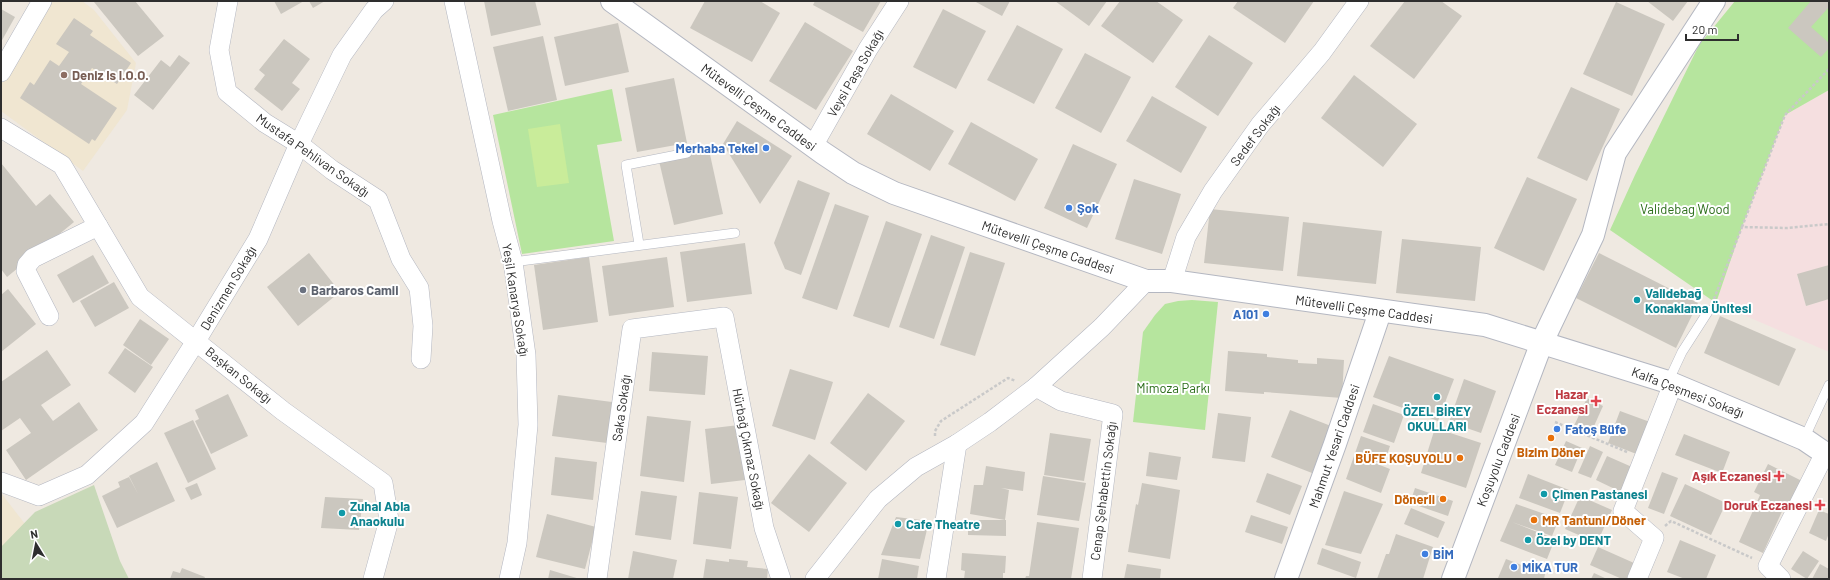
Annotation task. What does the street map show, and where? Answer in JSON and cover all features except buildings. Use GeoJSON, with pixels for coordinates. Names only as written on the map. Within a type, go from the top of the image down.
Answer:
{"type":"FeatureCollection","features":[{"type":"Feature","properties":{"kind":"street"},"geometry":{"type":"LineString","coordinates":[[1,72],[42,1]]}},
{"type":"Feature","properties":{"kind":"street","name":"Mustafa Pehlivan Sokağı"},"geometry":{"type":"LineString","coordinates":[[228,1],[219,50],[227,92],[265,123],[299,144],[332,170],[378,200],[401,259],[419,288],[423,326],[421,359]]}},
{"type":"Feature","properties":{"kind":"street","name":"Denizmen Sokağı"},"geometry":{"type":"LineString","coordinates":[[1,482],[39,496],[87,476],[144,423],[258,239],[299,144],[342,55],[374,10],[384,1]]}},
{"type":"Feature","properties":{"kind":"street","name":"Yeşil Kanarya Sokağı"},"geometry":{"type":"LineString","coordinates":[[454,1],[502,220],[513,262],[526,355],[528,425],[517,543],[509,579]]}},
{"type":"Feature","properties":{"kind":"street","name":"Mütevelli Çeşme Caddesi"},"geometry":{"type":"LineString","coordinates":[[612,1],[812,146],[853,173],[894,193],[1146,281],[1172,281],[1380,312],[1485,325],[1542,342]]}},
{"type":"Feature","properties":{"kind":"street","name":"Veysi Paşa Sokağı"},"geometry":{"type":"LineString","coordinates":[[812,146],[868,49],[899,1]]}},
{"type":"Feature","properties":{"kind":"street","name":"Sedef Sokağı"},"geometry":{"type":"LineString","coordinates":[[1172,281],[1186,238],[1213,191],[1260,125],[1322,52],[1360,1]]}},
{"type":"Feature","properties":{"kind":"street","name":"Koşuyolu Caddesi"},"geometry":{"type":"LineString","coordinates":[[1454,579],[1542,342],[1593,235],[1615,153],[1714,1]]}},
{"type":"Feature","properties":{"kind":"street","name":"Başkan Sokağı"},"geometry":{"type":"LineString","coordinates":[[1,128],[62,165],[140,297],[283,411],[383,483],[389,520],[373,579]]}},
{"type":"Feature","properties":{"kind":"street"},"geometry":{"type":"LineString","coordinates":[[49,316],[26,271],[27,265],[33,258],[98,226]]}},
{"type":"Feature","properties":{"kind":"street"},"geometry":{"type":"LineString","coordinates":[[815,579],[878,499],[916,467],[957,444],[1036,388],[1102,327],[1146,281]]}},
{"type":"Feature","properties":{"kind":"street","name":"Mahmut Yesari Caddesi"},"geometry":{"type":"LineString","coordinates":[[1286,579],[1335,444],[1380,312]]}},
{"type":"Feature","properties":{"kind":"street","name":"Saka Sokağı"},"geometry":{"type":"LineString","coordinates":[[597,579],[632,329],[724,317]]}},
{"type":"Feature","properties":{"kind":"street","name":"Hürbağ Çıkmaz Sokağı"},"geometry":{"type":"LineString","coordinates":[[724,317],[764,528],[781,579]]}},
{"type":"Feature","properties":{"kind":"street","name":"Kalfa Çeşmesi Sokağı"},"geometry":{"type":"LineString","coordinates":[[1542,342],[1670,383],[1804,439],[1827,455]]}},
{"type":"Feature","properties":{"kind":"street"},"geometry":{"type":"LineString","coordinates":[[1637,579],[1654,538],[1623,511],[1644,460],[1670,383]]}},
{"type":"Feature","properties":{"kind":"street","name":"Cenap Şehabettin Sokağı"},"geometry":{"type":"LineString","coordinates":[[1036,388],[1061,401],[1113,414],[1092,579]]}},
{"type":"Feature","properties":{"kind":"street"},"geometry":{"type":"LineString","coordinates":[[936,579],[957,444]]}},
{"type":"Feature","properties":{"kind":"street"},"geometry":{"type":"LineString","coordinates":[[1775,572],[1827,455]]}},
{"type":"Feature","properties":{"kind":"lane"},"geometry":{"type":"LineString","coordinates":[[639,244],[626,165],[687,153]]}},
{"type":"Feature","properties":{"kind":"lane"},"geometry":{"type":"LineString","coordinates":[[513,262],[639,244],[735,233]]}},
{"type":"Feature","properties":{"kind":"lane"},"geometry":{"type":"LineString","coordinates":[[1670,383],[1682,352],[1709,310]]}},
{"type":"Feature","properties":{"kind":"lane"},"geometry":{"type":"LineString","coordinates":[[1804,439],[1829,385]]}},
{"type":"Feature","properties":{"kind":"path"},"geometry":{"type":"LineString","coordinates":[[1709,310],[1784,115],[1829,68]]}},
{"type":"Feature","properties":{"kind":"path"},"geometry":{"type":"LineString","coordinates":[[1742,227],[1787,228],[1829,224]]}},
{"type":"Feature","properties":{"kind":"path"},"geometry":{"type":"LineString","coordinates":[[934,457],[935,431],[941,421],[1008,378],[1036,388]]}},
{"type":"Feature","properties":{"kind":"path"},"geometry":{"type":"LineString","coordinates":[[1556,422],[1644,460]]}},
{"type":"Feature","properties":{"kind":"path"},"geometry":{"type":"LineString","coordinates":[[1654,538],[1671,521],[1775,572]]}},
{"type":"Feature","properties":{"kind":"shaded area"},"geometry":{"type":"Polygon","coordinates":[[[49,1],[82,1],[94,10],[136,63],[127,110],[83,171],[1,111],[1,83],[49,1]]]}},
{"type":"Feature","properties":{"kind":"shaded area"},"geometry":{"type":"Polygon","coordinates":[[[1829,90],[1829,265],[1797,275],[1806,306],[1829,299],[1829,352],[1716,303],[1742,227],[1785,115],[1829,90]]]}},
{"type":"Feature","properties":{"kind":"shaded area"},"geometry":{"type":"Polygon","coordinates":[[[1,493],[25,524],[1,549],[1,493]]]}},
{"type":"Feature","properties":{"kind":"green space","name":"Validebag Wood"},"geometry":{"type":"Polygon","coordinates":[[[1735,1],[1829,1],[1829,90],[1785,115],[1742,227],[1716,303],[1610,230],[1635,175],[1699,45],[1735,1]]]}},
{"type":"Feature","properties":{"kind":"green space"},"geometry":{"type":"Polygon","coordinates":[[[612,89],[622,141],[597,145],[614,241],[522,254],[493,115],[612,89]]]}},
{"type":"Feature","properties":{"kind":"green space"},"geometry":{"type":"Polygon","coordinates":[[[560,124],[569,183],[537,187],[528,129],[560,124]]]}},
{"type":"Feature","properties":{"kind":"green space","name":"Mimoza Parkı"},"geometry":{"type":"Polygon","coordinates":[[[1192,300],[1218,302],[1205,430],[1133,422],[1143,332],[1165,304],[1192,300]]]}},
{"type":"Feature","properties":{"kind":"green space"},"geometry":{"type":"Polygon","coordinates":[[[94,485],[120,561],[129,579],[1,579],[1,547],[35,512],[94,485]]]}},
{"type":"Feature","properties":{"kind":"place","name":"Deniz Is I.O.O."},"geometry":{"type":"Point","coordinates":[64,75]}},
{"type":"Feature","properties":{"kind":"place","name":"Merhaba Tekel"},"geometry":{"type":"Point","coordinates":[766,148]}},
{"type":"Feature","properties":{"kind":"place","name":"Şok"},"geometry":{"type":"Point","coordinates":[1069,208]}},
{"type":"Feature","properties":{"kind":"place","name":"Barbaros Camii"},"geometry":{"type":"Point","coordinates":[303,290]}},
{"type":"Feature","properties":{"kind":"place","name":"Validebağ Konaklama Ünitesi"},"geometry":{"type":"Point","coordinates":[1637,300]}},
{"type":"Feature","properties":{"kind":"place","name":"A101"},"geometry":{"type":"Point","coordinates":[1266,314]}},
{"type":"Feature","properties":{"kind":"place","name":"ÖZEL BİREY OKULLARI"},"geometry":{"type":"Point","coordinates":[1437,397]}},
{"type":"Feature","properties":{"kind":"place","name":"Hazar Eczanesi"},"geometry":{"type":"Point","coordinates":[1596,401]}},
{"type":"Feature","properties":{"kind":"place","name":"Fatoş Büfe"},"geometry":{"type":"Point","coordinates":[1557,429]}},
{"type":"Feature","properties":{"kind":"place","name":"Bizim Döner"},"geometry":{"type":"Point","coordinates":[1551,438]}},
{"type":"Feature","properties":{"kind":"place","name":"BÜFE KOŞUYOLU"},"geometry":{"type":"Point","coordinates":[1460,458]}},
{"type":"Feature","properties":{"kind":"place","name":"Aşık Eczanesi"},"geometry":{"type":"Point","coordinates":[1779,476]}},
{"type":"Feature","properties":{"kind":"place","name":"Çimen Pastanesi"},"geometry":{"type":"Point","coordinates":[1544,494]}},
{"type":"Feature","properties":{"kind":"place","name":"Dönerli"},"geometry":{"type":"Point","coordinates":[1443,499]}},
{"type":"Feature","properties":{"kind":"place","name":"Doruk Eczanesi"},"geometry":{"type":"Point","coordinates":[1820,505]}},
{"type":"Feature","properties":{"kind":"place","name":"Zuhal Abla Anaokulu"},"geometry":{"type":"Point","coordinates":[342,513]}},
{"type":"Feature","properties":{"kind":"place","name":"MR Tantuni/Döner"},"geometry":{"type":"Point","coordinates":[1534,520]}},
{"type":"Feature","properties":{"kind":"place","name":"Cafe Theatre"},"geometry":{"type":"Point","coordinates":[898,524]}},
{"type":"Feature","properties":{"kind":"place","name":"Özel by DENT"},"geometry":{"type":"Point","coordinates":[1528,540]}},
{"type":"Feature","properties":{"kind":"place","name":"BİM"},"geometry":{"type":"Point","coordinates":[1425,554]}},
{"type":"Feature","properties":{"kind":"place","name":"MİKA TUR"},"geometry":{"type":"Point","coordinates":[1514,567]}}]}
